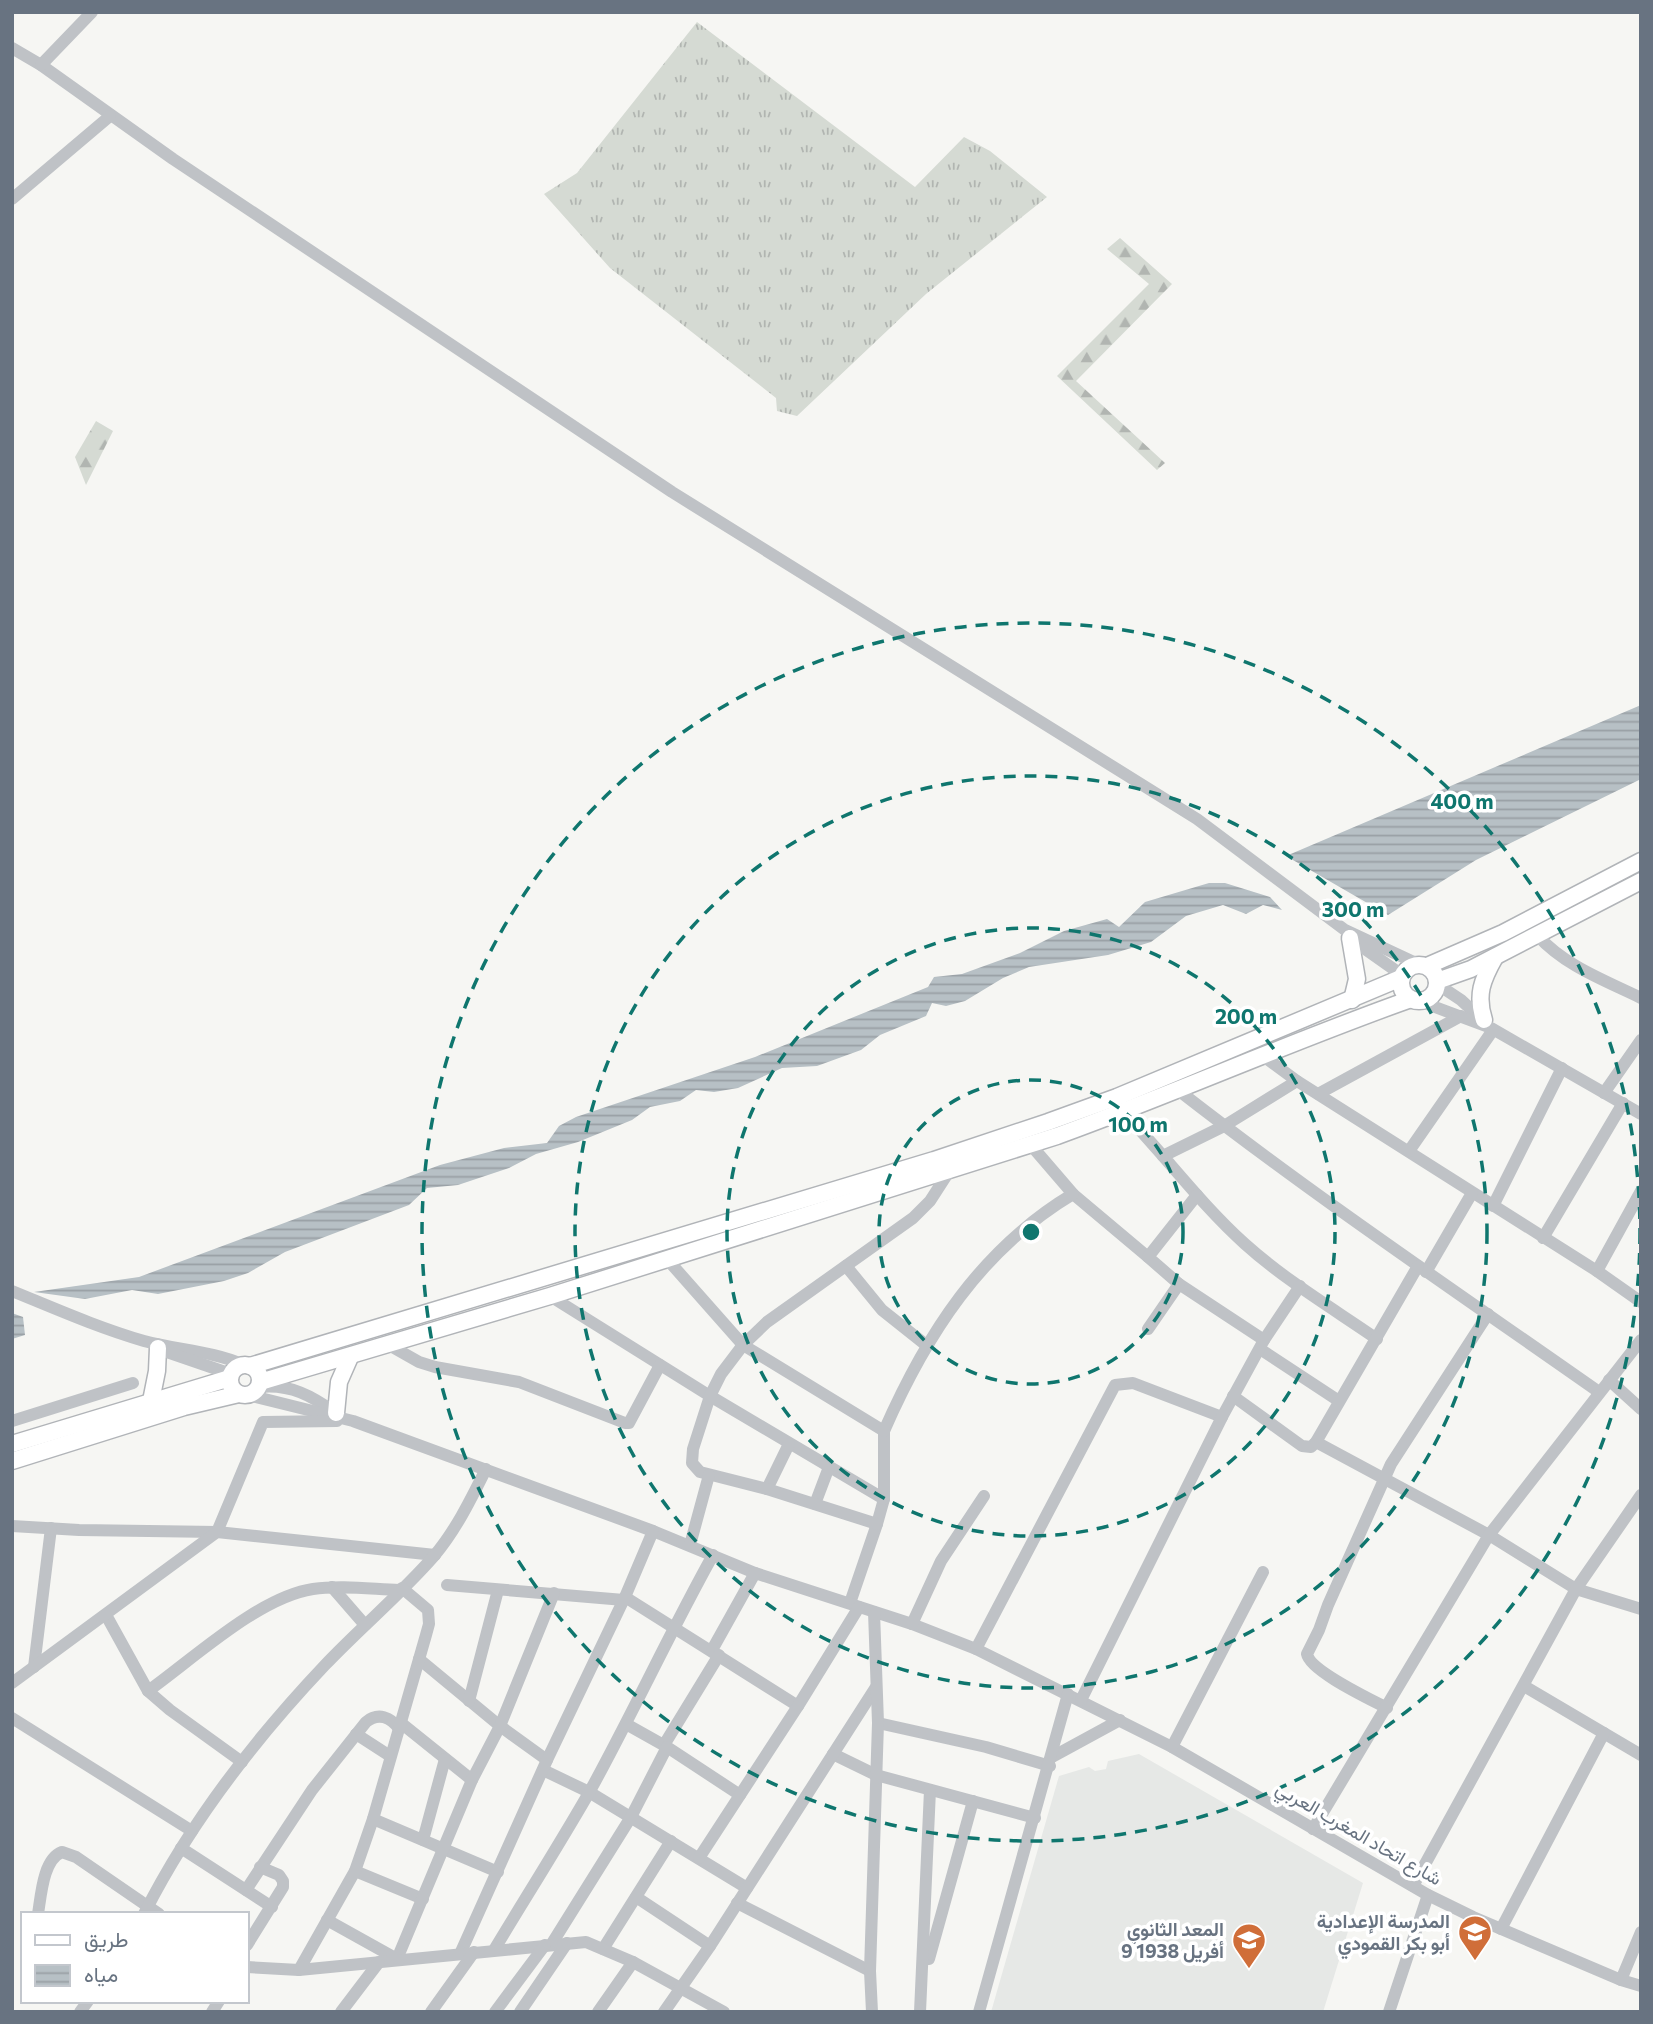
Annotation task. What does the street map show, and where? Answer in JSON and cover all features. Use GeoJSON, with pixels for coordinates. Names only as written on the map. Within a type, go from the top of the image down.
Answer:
{"type":"FeatureCollection","features":[{"type":"Feature","properties":{"kind":"main road"},"geometry":{"type":"LineString","coordinates":[[12,1444],[239,1371],[934,1160],[1117,1097],[1352,1000],[1401,977],[1408,968],[1423,965],[1503,933],[1641,860]]}},
{"type":"Feature","properties":{"kind":"main road"},"geometry":{"type":"LineString","coordinates":[[1437,982],[1495,957],[1641,881]]}},
{"type":"Feature","properties":{"kind":"main road"},"geometry":{"type":"LineString","coordinates":[[1348,934],[1357,979],[1352,1000]]}},
{"type":"Feature","properties":{"kind":"main road"},"geometry":{"type":"LineString","coordinates":[[1489,1026],[1479,1005],[1479,992],[1483,978],[1495,957]]}},
{"type":"Feature","properties":{"kind":"main road"},"geometry":{"type":"LineString","coordinates":[[12,1461],[184,1407],[251,1390],[950,1170],[1124,1112],[1263,1056],[1415,1000],[1431,997],[1437,982],[1434,973],[1423,965]]}},
{"type":"Feature","properties":{"kind":"main road"},"geometry":{"type":"LineString","coordinates":[[1401,977],[1402,990],[1415,1000]]}},
{"type":"Feature","properties":{"kind":"main road"},"geometry":{"type":"LineString","coordinates":[[151,1401],[157,1371],[152,1345]]}},
{"type":"Feature","properties":{"kind":"main road"},"geometry":{"type":"LineString","coordinates":[[338,1415],[339,1382],[350,1357]]}},
{"type":"Feature","properties":{"kind":"main road"},"geometry":{"type":"LineString","coordinates":[[239,1371],[231,1385],[251,1390]]}},
{"type":"Feature","properties":{"kind":"main road"},"geometry":{"type":"LineString","coordinates":[[239,1371],[259,1374],[251,1390]]}},
{"type":"Feature","properties":{"kind":"street"},"geometry":{"type":"LineString","coordinates":[[41,65],[92,12]]}},
{"type":"Feature","properties":{"kind":"street"},"geometry":{"type":"LineString","coordinates":[[12,48],[672,492],[1197,819],[1401,977]]}},
{"type":"Feature","properties":{"kind":"street"},"geometry":{"type":"LineString","coordinates":[[12,199],[110,116]]}},
{"type":"Feature","properties":{"kind":"street"},"geometry":{"type":"LineString","coordinates":[[1348,934],[1423,965]]}},
{"type":"Feature","properties":{"kind":"street"},"geometry":{"type":"LineString","coordinates":[[1537,935],[1550,949],[1574,966],[1641,998]]}},
{"type":"Feature","properties":{"kind":"street"},"geometry":{"type":"LineString","coordinates":[[1437,982],[1489,1026]]}},
{"type":"Feature","properties":{"kind":"street"},"geometry":{"type":"LineString","coordinates":[[1415,1000],[1489,1026],[1641,1114]]}},
{"type":"Feature","properties":{"kind":"street"},"geometry":{"type":"LineString","coordinates":[[1318,1094],[1461,1016]]}},
{"type":"Feature","properties":{"kind":"street"},"geometry":{"type":"LineString","coordinates":[[1409,1151],[1489,1026]]}},
{"type":"Feature","properties":{"kind":"street"},"geometry":{"type":"LineString","coordinates":[[1605,1093],[1641,1040]]}},
{"type":"Feature","properties":{"kind":"street"},"geometry":{"type":"LineString","coordinates":[[1263,1056],[1297,1081],[1597,1271],[1641,1302]]}},
{"type":"Feature","properties":{"kind":"street"},"geometry":{"type":"LineString","coordinates":[[1493,1206],[1562,1068]]}},
{"type":"Feature","properties":{"kind":"street"},"geometry":{"type":"LineString","coordinates":[[1163,1156],[1224,1126],[1297,1081]]}},
{"type":"Feature","properties":{"kind":"street"},"geometry":{"type":"LineString","coordinates":[[1178,1090],[1422,1269],[1599,1392]]}},
{"type":"Feature","properties":{"kind":"street"},"geometry":{"type":"LineString","coordinates":[[1543,1238],[1623,1103]]}},
{"type":"Feature","properties":{"kind":"street"},"geometry":{"type":"LineString","coordinates":[[1124,1112],[1197,1195],[1245,1244],[1377,1339]]}},
{"type":"Feature","properties":{"kind":"street"},"geometry":{"type":"LineString","coordinates":[[1030,1144],[1073,1194],[1179,1284],[1339,1401]]}},
{"type":"Feature","properties":{"kind":"street"},"geometry":{"type":"LineString","coordinates":[[877,1524],[767,1489],[709,1475],[696,1470],[692,1455],[710,1396],[721,1374],[743,1345],[767,1322],[913,1218],[930,1201],[950,1170]]}},
{"type":"Feature","properties":{"kind":"street"},"geometry":{"type":"LineString","coordinates":[[1597,1271],[1641,1191]]}},
{"type":"Feature","properties":{"kind":"street"},"geometry":{"type":"LineString","coordinates":[[1233,1396],[1303,1446],[1311,1447],[1472,1193]]}},
{"type":"Feature","properties":{"kind":"street"},"geometry":{"type":"LineString","coordinates":[[698,1858],[798,1706],[854,1605],[884,1499],[884,1431],[926,1345],[958,1297],[979,1273],[1028,1225],[1073,1194]]}},
{"type":"Feature","properties":{"kind":"street"},"geometry":{"type":"LineString","coordinates":[[1148,1257],[1197,1195]]}},
{"type":"Feature","properties":{"kind":"street"},"geometry":{"type":"LineString","coordinates":[[667,1259],[743,1345],[884,1431]]}},
{"type":"Feature","properties":{"kind":"street"},"geometry":{"type":"LineString","coordinates":[[846,1266],[882,1311],[926,1345]]}},
{"type":"Feature","properties":{"kind":"street"},"geometry":{"type":"LineString","coordinates":[[1148,1329],[1179,1284]]}},
{"type":"Feature","properties":{"kind":"street"},"geometry":{"type":"LineString","coordinates":[[1081,1700],[1233,1396],[1262,1344],[1300,1286]]}},
{"type":"Feature","properties":{"kind":"street"},"geometry":{"type":"LineString","coordinates":[[12,1292],[152,1345],[222,1357],[239,1371]]}},
{"type":"Feature","properties":{"kind":"street"},"geometry":{"type":"LineString","coordinates":[[550,1296],[710,1396],[884,1499]]}},
{"type":"Feature","properties":{"kind":"street"},"geometry":{"type":"LineString","coordinates":[[1387,1708],[1326,1674],[1306,1657],[1391,1464],[1488,1314]]}},
{"type":"Feature","properties":{"kind":"street"},"geometry":{"type":"LineString","coordinates":[[1313,1829],[1489,1535],[1641,1340]]}},
{"type":"Feature","properties":{"kind":"street"},"geometry":{"type":"LineString","coordinates":[[389,1345],[419,1362],[455,1372],[519,1382],[625,1423],[629,1423],[636,1412],[660,1365]]}},
{"type":"Feature","properties":{"kind":"street"},"geometry":{"type":"LineString","coordinates":[[1608,1380],[1641,1409]]}},
{"type":"Feature","properties":{"kind":"street"},"geometry":{"type":"LineString","coordinates":[[12,1420],[133,1383]]}},
{"type":"Feature","properties":{"kind":"street"},"geometry":{"type":"LineString","coordinates":[[976,1649],[1115,1385],[1133,1383],[1222,1417]]}},
{"type":"Feature","properties":{"kind":"street","name":"شارع اتحاد المغرب العربي"},"geometry":{"type":"LineString","coordinates":[[251,1390],[338,1415],[690,1545],[755,1573],[912,1624],[976,1649],[1172,1747],[1428,1895],[1620,1980],[1641,1986]]}},
{"type":"Feature","properties":{"kind":"street"},"geometry":{"type":"LineString","coordinates":[[12,1683],[217,1532],[263,1422],[353,1421]]}},
{"type":"Feature","properties":{"kind":"street"},"geometry":{"type":"LineString","coordinates":[[1316,1442],[1489,1535],[1576,1589],[1641,1609]]}},
{"type":"Feature","properties":{"kind":"street"},"geometry":{"type":"LineString","coordinates":[[767,1489],[789,1444]]}},
{"type":"Feature","properties":{"kind":"street"},"geometry":{"type":"LineString","coordinates":[[815,1504],[829,1467]]}},
{"type":"Feature","properties":{"kind":"street"},"geometry":{"type":"LineString","coordinates":[[38,1912],[48,1867],[55,1855],[62,1852],[76,1857],[150,1911],[181,1848],[242,1762],[324,1666],[435,1555],[458,1521],[486,1469]]}},
{"type":"Feature","properties":{"kind":"street"},"geometry":{"type":"LineString","coordinates":[[690,1545],[709,1475]]}},
{"type":"Feature","properties":{"kind":"street"},"geometry":{"type":"LineString","coordinates":[[1412,1886],[1576,1589],[1641,1495]]}},
{"type":"Feature","properties":{"kind":"street"},"geometry":{"type":"LineString","coordinates":[[912,1624],[937,1568],[984,1496]]}},
{"type":"Feature","properties":{"kind":"street"},"geometry":{"type":"LineString","coordinates":[[12,1526],[217,1532],[435,1555]]}},
{"type":"Feature","properties":{"kind":"street"},"geometry":{"type":"LineString","coordinates":[[34,1667],[51,1528]]}},
{"type":"Feature","properties":{"kind":"street"},"geometry":{"type":"LineString","coordinates":[[460,1954],[545,1765],[625,1599],[653,1531]]}},
{"type":"Feature","properties":{"kind":"street"},"geometry":{"type":"LineString","coordinates":[[494,1950],[589,1791],[713,1555]]}},
{"type":"Feature","properties":{"kind":"street"},"geometry":{"type":"LineString","coordinates":[[1172,1747],[1263,1572]]}},
{"type":"Feature","properties":{"kind":"street"},"geometry":{"type":"LineString","coordinates":[[495,2012],[548,1945],[631,1817],[755,1573]]}},
{"type":"Feature","properties":{"kind":"street"},"geometry":{"type":"LineString","coordinates":[[447,1585],[625,1599],[674,1626],[798,1706]]}},
{"type":"Feature","properties":{"kind":"street"},"geometry":{"type":"LineString","coordinates":[[148,1691],[248,1616],[294,1594],[332,1587],[401,1589],[428,1610],[429,1624],[373,1819],[355,1871],[299,1970]]}},
{"type":"Feature","properties":{"kind":"street"},"geometry":{"type":"LineString","coordinates":[[332,1587],[365,1625]]}},
{"type":"Feature","properties":{"kind":"street"},"geometry":{"type":"LineString","coordinates":[[468,1701],[498,1590]]}},
{"type":"Feature","properties":{"kind":"street"},"geometry":{"type":"LineString","coordinates":[[397,1959],[472,1780],[500,1726],[554,1593]]}},
{"type":"Feature","properties":{"kind":"street"},"geometry":{"type":"LineString","coordinates":[[872,2012],[870,1971],[878,1723],[874,1612]]}},
{"type":"Feature","properties":{"kind":"street"},"geometry":{"type":"LineString","coordinates":[[106,1615],[148,1691],[242,1762]]}},
{"type":"Feature","properties":{"kind":"street"},"geometry":{"type":"LineString","coordinates":[[419,1659],[545,1765],[747,1888]]}},
{"type":"Feature","properties":{"kind":"street"},"geometry":{"type":"LineString","coordinates":[[664,2012],[710,1946],[876,1686]]}},
{"type":"Feature","properties":{"kind":"street"},"geometry":{"type":"LineString","coordinates":[[1524,1686],[1641,1755]]}},
{"type":"Feature","properties":{"kind":"street"},"geometry":{"type":"LineString","coordinates":[[979,2012],[1068,1694]]}},
{"type":"Feature","properties":{"kind":"street"},"geometry":{"type":"LineString","coordinates":[[246,1890],[312,1790],[356,1734],[376,1716],[400,1726],[472,1780]]}},
{"type":"Feature","properties":{"kind":"street"},"geometry":{"type":"LineString","coordinates":[[12,1718],[192,1831]]}},
{"type":"Feature","properties":{"kind":"street"},"geometry":{"type":"LineString","coordinates":[[878,1723],[1051,1761],[1120,1720]]}},
{"type":"Feature","properties":{"kind":"street"},"geometry":{"type":"LineString","coordinates":[[626,1724],[740,1795]]}},
{"type":"Feature","properties":{"kind":"street"},"geometry":{"type":"LineString","coordinates":[[1501,1929],[1604,1733]]}},
{"type":"Feature","properties":{"kind":"street"},"geometry":{"type":"LineString","coordinates":[[356,1734],[390,1756]]}},
{"type":"Feature","properties":{"kind":"street"},"geometry":{"type":"LineString","coordinates":[[833,1754],[876,1774],[1035,1818]]}},
{"type":"Feature","properties":{"kind":"street"},"geometry":{"type":"LineString","coordinates":[[423,1840],[444,1759]]}},
{"type":"Feature","properties":{"kind":"street"},"geometry":{"type":"LineString","coordinates":[[920,2012],[930,1790]]}},
{"type":"Feature","properties":{"kind":"street"},"geometry":{"type":"LineString","coordinates":[[923,1981],[973,1801]]}},
{"type":"Feature","properties":{"kind":"street"},"geometry":{"type":"LineString","coordinates":[[373,1819],[498,1872]]}},
{"type":"Feature","properties":{"kind":"street"},"geometry":{"type":"LineString","coordinates":[[603,1948],[671,1841]]}},
{"type":"Feature","properties":{"kind":"street"},"geometry":{"type":"LineString","coordinates":[[181,1848],[272,1906]]}},
{"type":"Feature","properties":{"kind":"street"},"geometry":{"type":"LineString","coordinates":[[248,1943],[283,1887],[279,1875],[260,1867]]}},
{"type":"Feature","properties":{"kind":"street"},"geometry":{"type":"LineString","coordinates":[[355,1871],[422,1899]]}},
{"type":"Feature","properties":{"kind":"street"},"geometry":{"type":"LineString","coordinates":[[1389,2012],[1428,1895]]}},
{"type":"Feature","properties":{"kind":"street"},"geometry":{"type":"LineString","coordinates":[[636,1897],[710,1946]]}},
{"type":"Feature","properties":{"kind":"street"},"geometry":{"type":"LineString","coordinates":[[737,1903],[870,1971]]}},
{"type":"Feature","properties":{"kind":"street"},"geometry":{"type":"LineString","coordinates":[[327,1920],[397,1959]]}},
{"type":"Feature","properties":{"kind":"street"},"geometry":{"type":"LineString","coordinates":[[1620,1980],[1641,1932]]}},
{"type":"Feature","properties":{"kind":"street"},"geometry":{"type":"LineString","coordinates":[[248,1966],[299,1970],[586,1942],[633,1962],[724,2012]]}},
{"type":"Feature","properties":{"kind":"street"},"geometry":{"type":"LineString","coordinates":[[520,2012],[567,1943]]}},
{"type":"Feature","properties":{"kind":"street"},"geometry":{"type":"LineString","coordinates":[[431,2012],[474,1952]]}},
{"type":"Feature","properties":{"kind":"street"},"geometry":{"type":"LineString","coordinates":[[341,2012],[379,1962]]}},
{"type":"Feature","properties":{"kind":"street"},"geometry":{"type":"LineString","coordinates":[[598,2012],[633,1962]]}},
{"type":"Feature","properties":{"kind":"shaded area"},"geometry":{"type":"Polygon","coordinates":[[[1139,1754],[1363,1883],[1323,2012],[991,2012],[1059,1776],[1089,1767],[1095,1771],[1106,1769],[1108,1761],[1139,1754]]]}},
{"type":"Feature","properties":{"kind":"green space"},"geometry":{"type":"Polygon","coordinates":[[[697,22],[915,187],[964,137],[990,151],[1047,197],[926,294],[797,416],[777,411],[776,398],[610,268],[544,194],[577,173],[697,22]]]}},
{"type":"Feature","properties":{"kind":"green space"},"geometry":{"type":"Polygon","coordinates":[[[1120,238],[1172,284],[1076,381],[1165,463],[1157,470],[1057,376],[1149,284],[1107,249],[1120,238]]]}},
{"type":"Feature","properties":{"kind":"green space"},"geometry":{"type":"Polygon","coordinates":[[[96,421],[113,431],[86,485],[75,457],[96,421]]]}},
{"type":"Feature","properties":{"kind":"water"},"geometry":{"type":"Polygon","coordinates":[[[1641,705],[1641,779],[1476,860],[1388,915],[1286,856],[1641,705]]]}},
{"type":"Feature","properties":{"kind":"water"},"geometry":{"type":"Polygon","coordinates":[[[1209,883],[1225,883],[1270,897],[1282,910],[1263,905],[1246,914],[1223,905],[1186,916],[1151,942],[1108,955],[1029,967],[1003,978],[965,1001],[946,1006],[932,1003],[926,1016],[880,1035],[861,1050],[817,1066],[782,1068],[738,1088],[714,1092],[696,1090],[680,1101],[650,1107],[632,1120],[578,1142],[536,1154],[509,1168],[458,1185],[427,1188],[409,1205],[285,1252],[248,1273],[224,1281],[158,1294],[132,1290],[85,1299],[34,1292],[139,1277],[440,1165],[504,1148],[547,1143],[559,1126],[576,1117],[755,1057],[928,987],[934,977],[962,974],[1020,953],[1064,931],[1107,919],[1119,927],[1145,902],[1209,883]]]}},
{"type":"Feature","properties":{"kind":"water"},"geometry":{"type":"Polygon","coordinates":[[[12,1313],[23,1317],[25,1335],[12,1339],[12,1313]]]}},
{"type":"Feature","properties":{"kind":"place","name":"المدرسة الإعدادية أبو بكر القمودي"},"geometry":{"type":"Point","coordinates":[1475,1962]}},
{"type":"Feature","properties":{"kind":"place","name":"المعد الثانوي 9 أفريل 1938"},"geometry":{"type":"Point","coordinates":[1249,1970]}}]}
